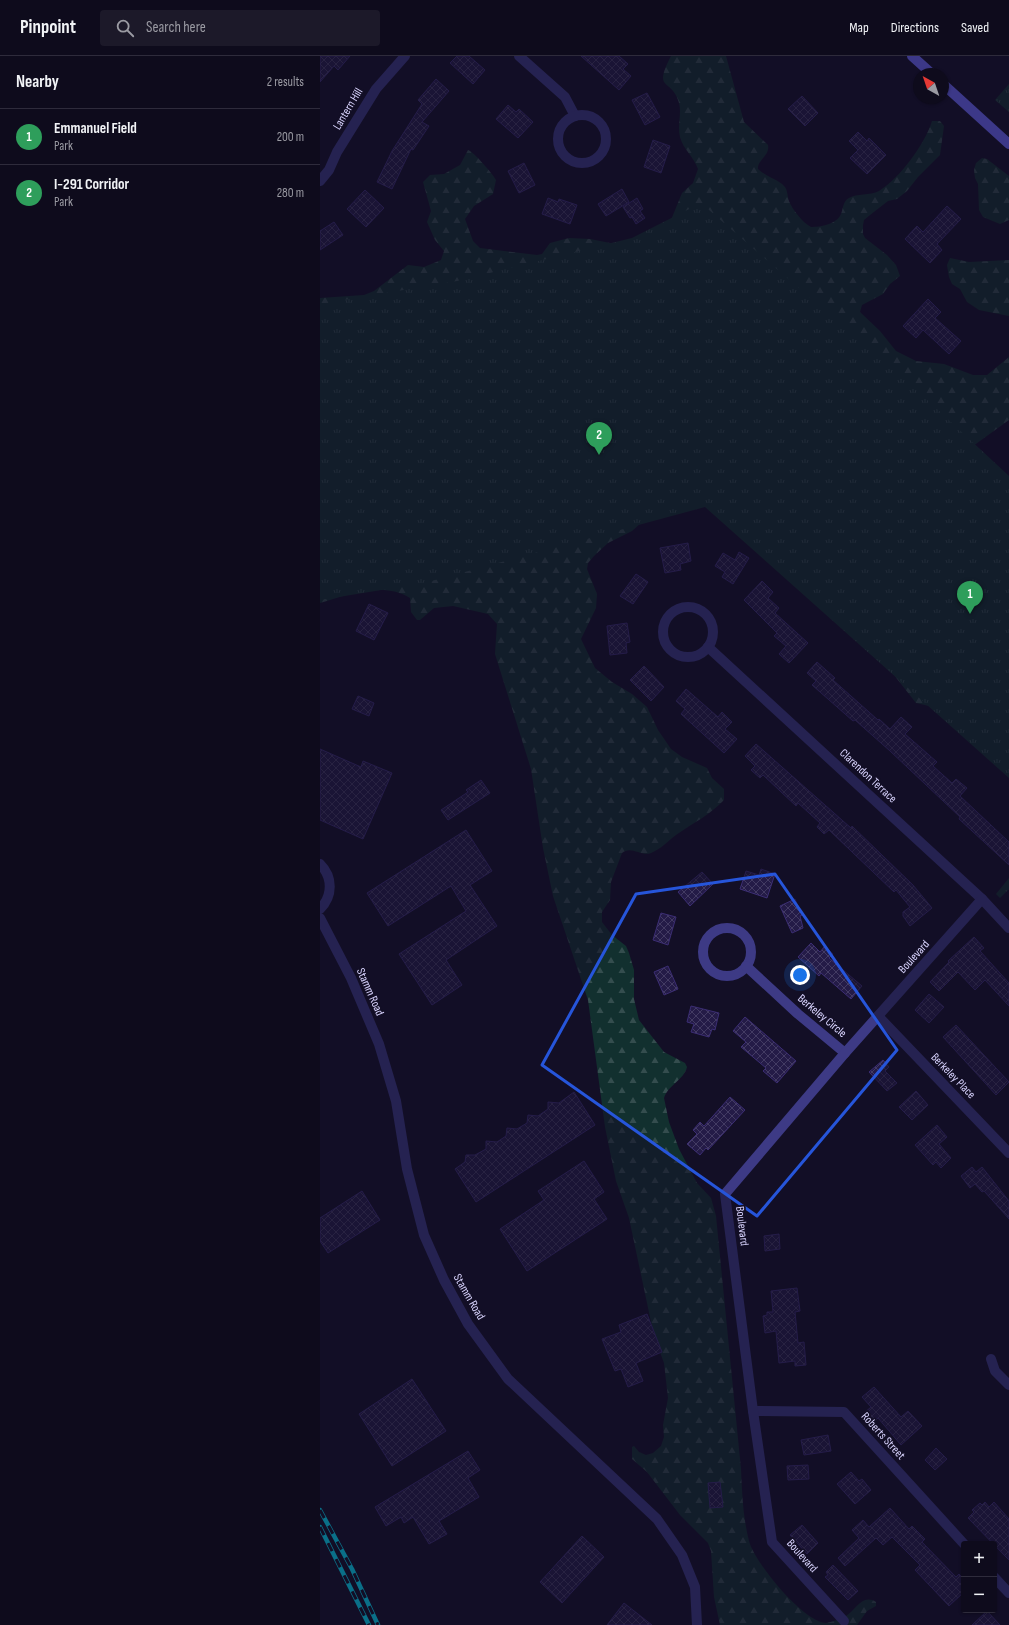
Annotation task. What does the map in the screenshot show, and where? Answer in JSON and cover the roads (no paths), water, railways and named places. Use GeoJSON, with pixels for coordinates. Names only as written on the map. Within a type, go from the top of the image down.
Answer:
{"type":"FeatureCollection","features":[{"type":"Feature","properties":{"kind":"main road"},"geometry":{"type":"LineString","coordinates":[[912,56],[925,68]]}},
{"type":"Feature","properties":{"kind":"main road"},"geometry":{"type":"LineString","coordinates":[[949,89],[1009,144]]}},
{"type":"Feature","properties":{"kind":"street","name":"Lantern Hill"},"geometry":{"type":"LineString","coordinates":[[320,181],[329,170],[341,146],[376,89],[405,56]]}},
{"type":"Feature","properties":{"kind":"street"},"geometry":{"type":"LineString","coordinates":[[519,56],[565,97],[575,116]]}},
{"type":"Feature","properties":{"kind":"street"},"geometry":{"type":"LineString","coordinates":[[583,115],[597,120],[605,133],[604,148],[595,160],[588,163],[573,162],[566,158],[558,146],[558,131],[568,119],[575,116],[583,115]]}},
{"type":"Feature","properties":{"kind":"street"},"geometry":{"type":"LineString","coordinates":[[683,608],[695,608],[702,611],[712,624],[713,636],[708,646],[695,656],[678,654],[672,650],[665,640],[664,627],[672,613],[683,608]]}},
{"type":"Feature","properties":{"kind":"street","name":"Clarendon Terrace"},"geometry":{"type":"LineString","coordinates":[[708,646],[982,899],[1009,928]]}},
{"type":"Feature","properties":{"kind":"street"},"geometry":{"type":"LineString","coordinates":[[320,864],[330,880],[330,892],[325,903],[320,909]]}},
{"type":"Feature","properties":{"kind":"street","name":"Boulevard"},"geometry":{"type":"LineString","coordinates":[[844,1621],[772,1542],[752,1411],[725,1194],[845,1053],[982,899]]}},
{"type":"Feature","properties":{"kind":"street","name":"Stamm Road"},"geometry":{"type":"LineString","coordinates":[[320,918],[351,978],[379,1044],[396,1101],[407,1169],[424,1235],[444,1280],[468,1324],[508,1379],[656,1519],[682,1555],[695,1588],[697,1625]]}},
{"type":"Feature","properties":{"kind":"street"},"geometry":{"type":"LineString","coordinates":[[723,928],[737,930],[748,940],[751,953],[746,966],[741,971],[728,976],[714,972],[705,961],[704,954],[706,941],[716,931],[723,928]]}},
{"type":"Feature","properties":{"kind":"street","name":"Berkeley Circle"},"geometry":{"type":"LineString","coordinates":[[746,966],[798,1014],[845,1053]]}},
{"type":"Feature","properties":{"kind":"street","name":"Berkeley Place"},"geometry":{"type":"LineString","coordinates":[[878,1016],[1009,1153]]}},
{"type":"Feature","properties":{"kind":"street"},"geometry":{"type":"LineString","coordinates":[[991,1359],[995,1371],[1009,1385]]}},
{"type":"Feature","properties":{"kind":"street","name":"Roberts Street"},"geometry":{"type":"LineString","coordinates":[[752,1411],[844,1412],[961,1541]]}},
{"type":"Feature","properties":{"kind":"street"},"geometry":{"type":"LineString","coordinates":[[997,1580],[1009,1593]]}},
{"type":"Feature","properties":{"kind":"railway"},"geometry":{"type":"LineString","coordinates":[[320,1510],[352,1569],[378,1625]]}},
{"type":"Feature","properties":{"kind":"railway"},"geometry":{"type":"LineString","coordinates":[[320,1527],[369,1625]]}},
{"type":"Feature","properties":{"kind":"place","name":"I-291 Corridor"},"geometry":{"type":"Point","coordinates":[599,455]}},
{"type":"Feature","properties":{"kind":"place","name":"Emmanuel Field"},"geometry":{"type":"Point","coordinates":[970,614]}}]}
